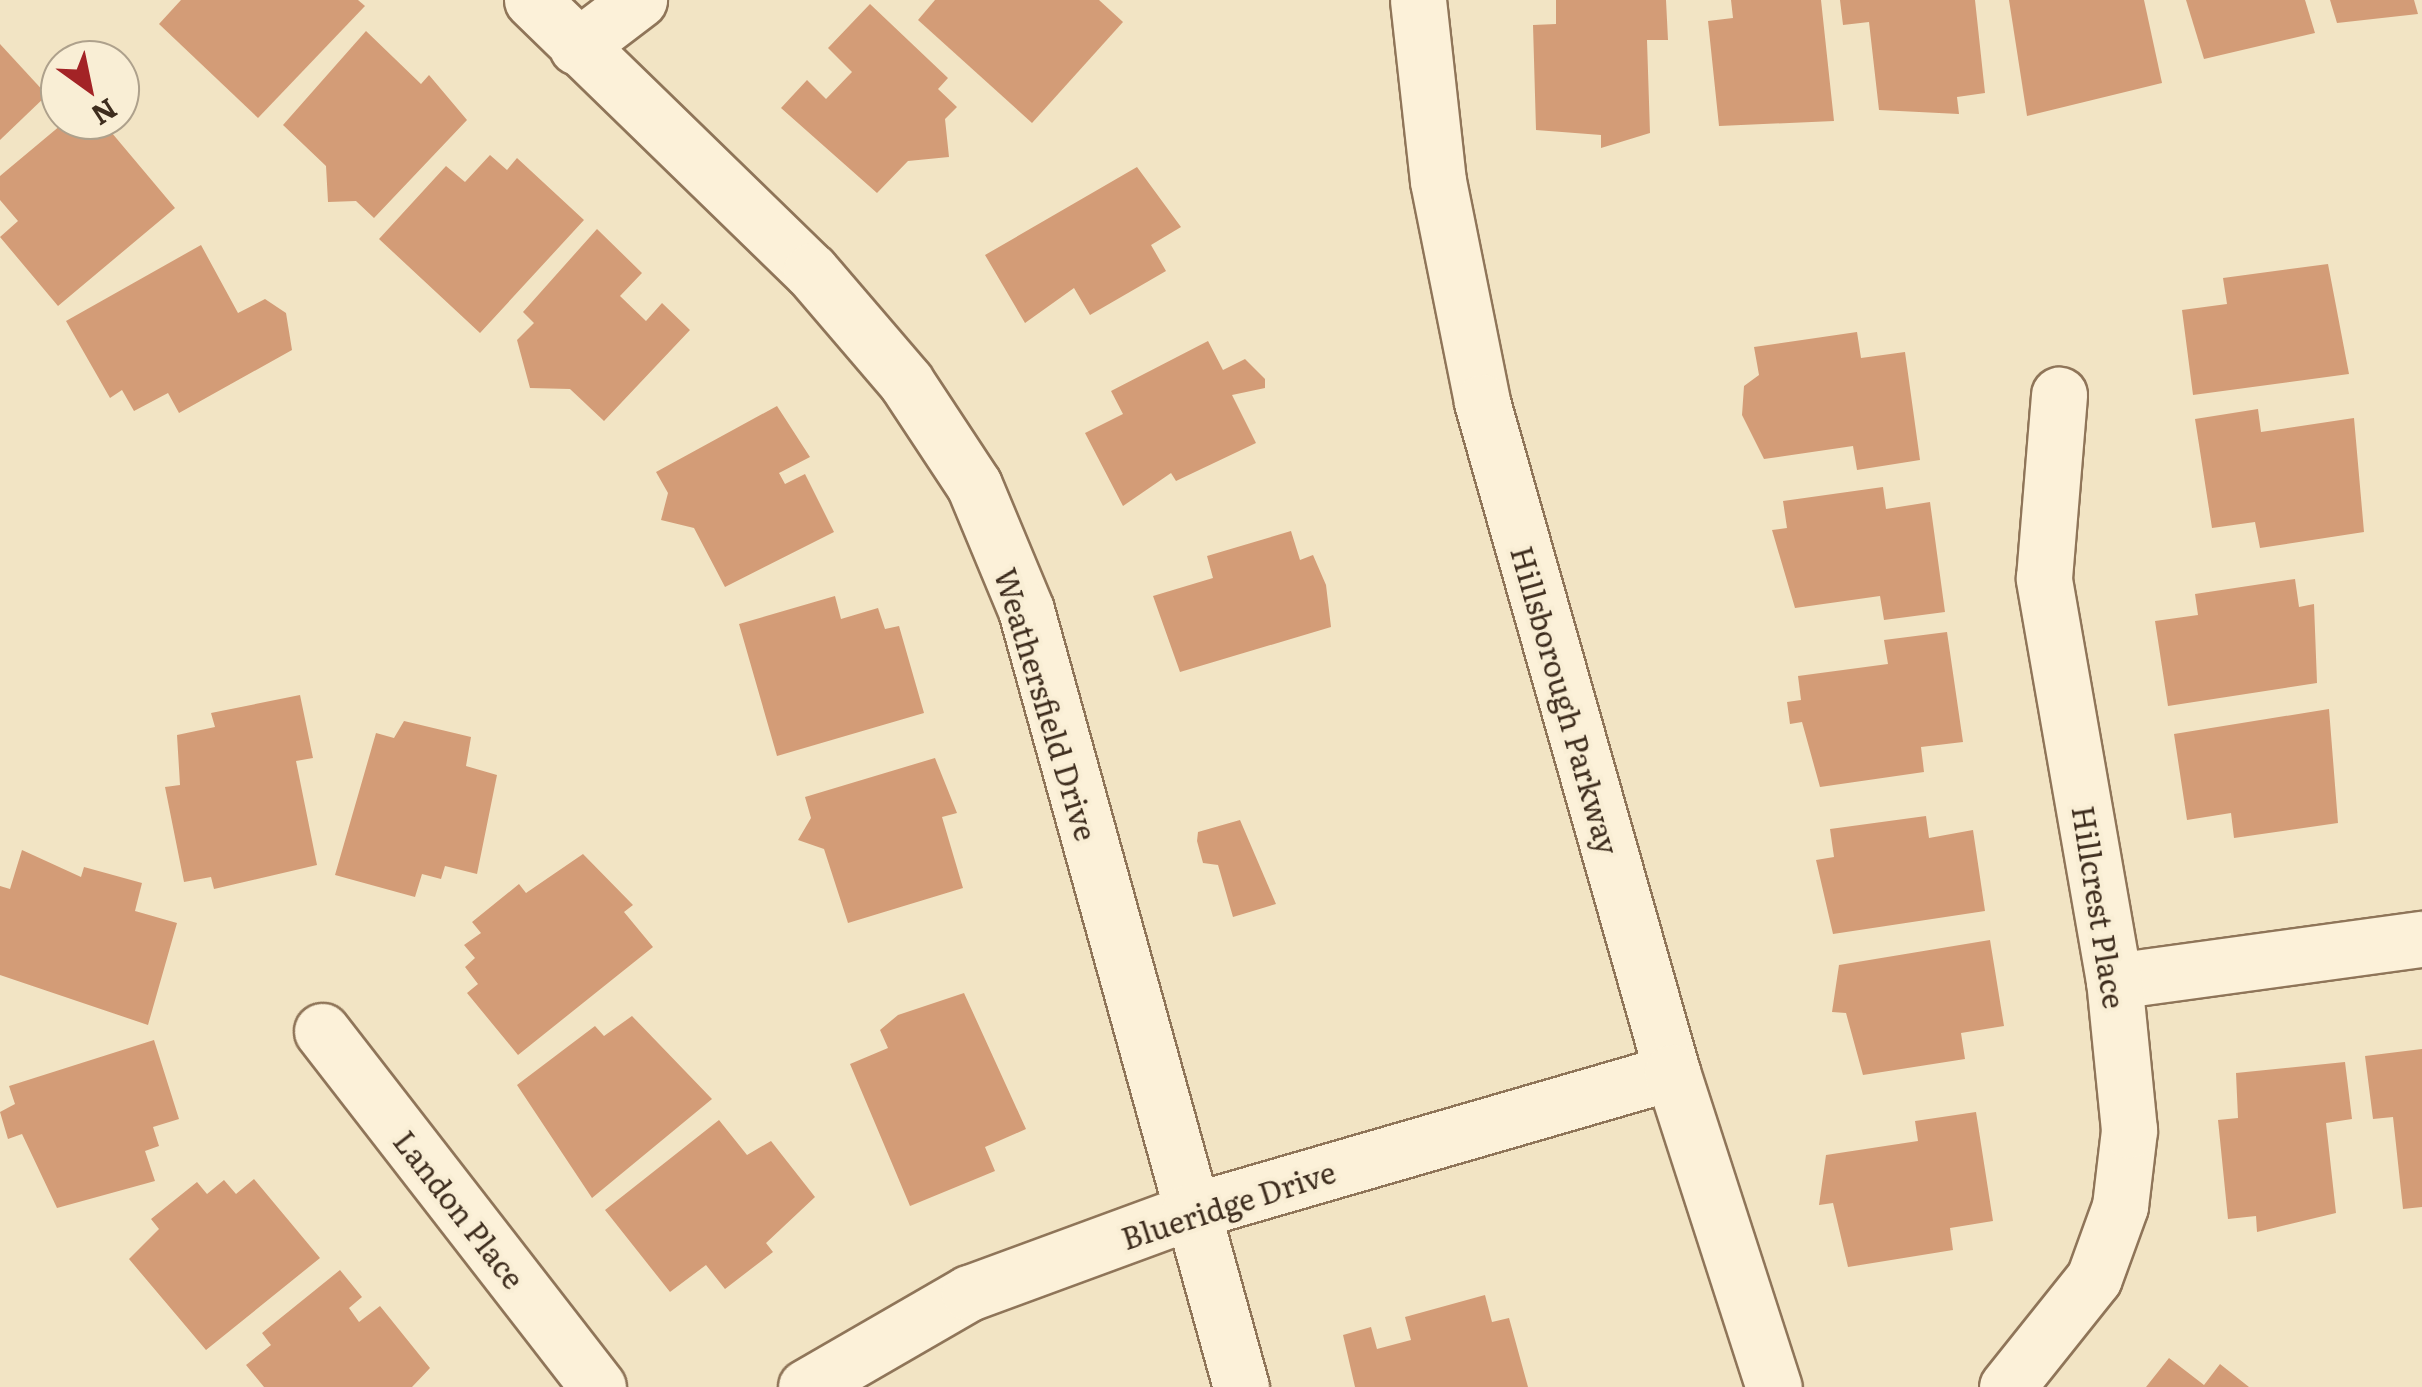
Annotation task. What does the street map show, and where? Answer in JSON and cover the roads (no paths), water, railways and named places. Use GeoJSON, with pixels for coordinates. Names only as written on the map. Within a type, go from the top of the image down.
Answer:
{"type":"FeatureCollection","features":[{"type":"Feature","properties":{"kind":"street","name":"Weathersfield Drive"},"geometry":{"type":"LineString","coordinates":[[532,0],[810,271],[906,382],[974,485],[1026,610],[1189,1212],[1241,1387]]}},
{"type":"Feature","properties":{"kind":"street"},"geometry":{"type":"LineString","coordinates":[[577,47],[640,0]]}},
{"type":"Feature","properties":{"kind":"street","name":"Hillsborough Parkway"},"geometry":{"type":"LineString","coordinates":[[1418,0],[1438,181],[1482,402],[1672,1072],[1774,1387]]}},
{"type":"Feature","properties":{"kind":"street","name":"Hillcrest Place"},"geometry":{"type":"LineString","coordinates":[[2007,1387],[2094,1278],[2120,1206],[2129,1130],[2114,982],[2044,578],[2058,395]]}},
{"type":"Feature","properties":{"kind":"street"},"geometry":{"type":"LineString","coordinates":[[2114,982],[2422,939]]}},
{"type":"Feature","properties":{"kind":"street","name":"Landon Place"},"geometry":{"type":"LineString","coordinates":[[322,1031],[598,1387]]}},
{"type":"Feature","properties":{"kind":"street","name":"Blueridge Drive"},"geometry":{"type":"LineString","coordinates":[[806,1387],[969,1293],[1189,1212],[1672,1072]]}}]}
